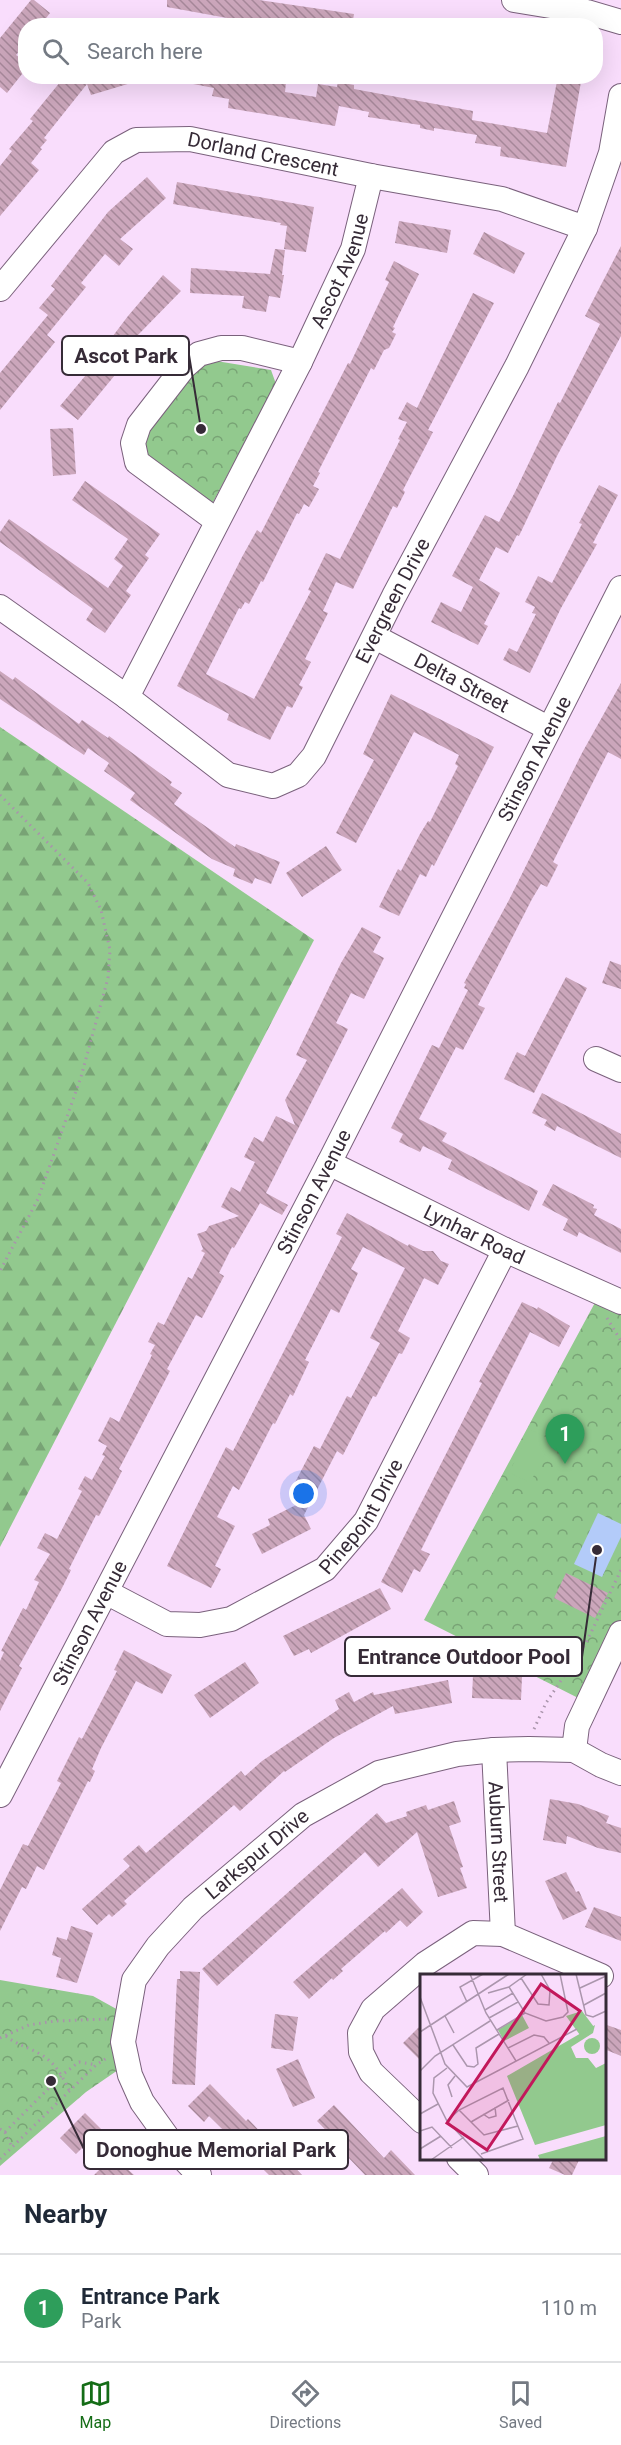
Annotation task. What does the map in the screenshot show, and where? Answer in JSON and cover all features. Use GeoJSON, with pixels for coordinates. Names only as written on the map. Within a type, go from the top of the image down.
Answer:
{"type":"FeatureCollection","features":[{"type":"Feature","properties":{"kind":"street"},"geometry":{"type":"LineString","coordinates":[[514,0],[587,12],[621,22]]}},
{"type":"Feature","properties":{"kind":"street","name":"Evergreen Drive"},"geometry":{"type":"LineString","coordinates":[[0,607],[127,697],[228,775],[273,786],[298,775],[314,756],[394,596],[517,366],[585,228],[611,153],[621,96]]}},
{"type":"Feature","properties":{"kind":"street","name":"Dorland Crescent"},"geometry":{"type":"LineString","coordinates":[[0,289],[114,152],[136,140],[190,139],[371,176],[502,199],[585,228]]}},
{"type":"Feature","properties":{"kind":"street","name":"Ascot Avenue"},"geometry":{"type":"LineString","coordinates":[[127,697],[300,362],[353,249],[371,176]]}},
{"type":"Feature","properties":{"kind":"street"},"geometry":{"type":"LineString","coordinates":[[217,521],[137,462],[134,443],[139,425],[184,367],[199,354],[221,348],[242,348],[300,362]]}},
{"type":"Feature","properties":{"kind":"street","name":"Stinson Avenue"},"geometry":{"type":"LineString","coordinates":[[0,1795],[329,1163],[621,588]]}},
{"type":"Feature","properties":{"kind":"street","name":"Delta Street"},"geometry":{"type":"LineString","coordinates":[[375,637],[548,728]]}},
{"type":"Feature","properties":{"kind":"street"},"geometry":{"type":"LineString","coordinates":[[596,1059],[621,1071]]}},
{"type":"Feature","properties":{"kind":"street","name":"Lynhar Road"},"geometry":{"type":"LineString","coordinates":[[329,1163],[505,1250],[621,1302]]}},
{"type":"Feature","properties":{"kind":"street","name":"Pinepoint Drive"},"geometry":{"type":"LineString","coordinates":[[106,1592],[167,1624],[200,1625],[231,1619],[325,1569],[366,1521],[505,1250]]}},
{"type":"Feature","properties":{"kind":"street"},"geometry":{"type":"LineString","coordinates":[[574,1750],[577,1726],[621,1633]]}},
{"type":"Feature","properties":{"kind":"street","name":"Larkspur Drive"},"geometry":{"type":"LineString","coordinates":[[199,2175],[180,2155],[142,2102],[130,2075],[123,2048],[123,2033],[134,1980],[158,1946],[193,1908],[303,1815],[379,1773],[457,1754],[529,1749],[574,1750],[621,1773]]}},
{"type":"Feature","properties":{"kind":"street","name":"Auburn Street"},"geometry":{"type":"LineString","coordinates":[[494,1750],[504,1934]]}},
{"type":"Feature","properties":{"kind":"street"},"geometry":{"type":"LineString","coordinates":[[420,2119],[371,2072],[361,2052],[360,2033],[373,2009],[425,1964],[473,1933],[504,1934],[598,1974]]}},
{"type":"Feature","properties":{"kind":"street"},"geometry":{"type":"LineString","coordinates":[[606,1977],[621,1984]]}},
{"type":"Feature","properties":{"kind":"street"},"geometry":{"type":"LineString","coordinates":[[461,2160],[476,2175]]}},
{"type":"Feature","properties":{"kind":"path"},"geometry":{"type":"LineString","coordinates":[[0,795],[88,883],[101,910],[110,950],[108,978],[81,1077],[38,1199],[0,1271]]}},
{"type":"Feature","properties":{"kind":"path"},"geometry":{"type":"LineString","coordinates":[[529,1749],[531,1735],[546,1703],[585,1645],[621,1570]]}},
{"type":"Feature","properties":{"kind":"path"},"geometry":{"type":"LineString","coordinates":[[0,2038],[29,2025],[55,2021],[126,2018]]}},
{"type":"Feature","properties":{"kind":"path"},"geometry":{"type":"LineString","coordinates":[[6,2036],[19,2046],[42,2054],[62,2075],[70,2092]]}},
{"type":"Feature","properties":{"kind":"path"},"geometry":{"type":"LineString","coordinates":[[0,2159],[96,2065],[123,2048]]}},
{"type":"Feature","properties":{"kind":"path"},"geometry":{"type":"LineString","coordinates":[[4,2132],[62,2075],[79,2062],[96,2065]]}},
{"type":"Feature","properties":{"kind":"path"},"geometry":{"type":"LineString","coordinates":[[0,2129],[12,2148]]}},
{"type":"Feature","properties":{"kind":"green space"},"geometry":{"type":"Polygon","coordinates":[[[210,360],[271,370],[276,384],[212,504],[148,460],[144,441],[181,384],[210,360]]]}},
{"type":"Feature","properties":{"kind":"green space"},"geometry":{"type":"Polygon","coordinates":[[[0,727],[314,940],[0,1547],[0,727]]]}},
{"type":"Feature","properties":{"kind":"green space"},"geometry":{"type":"Polygon","coordinates":[[[598,1297],[621,1309],[621,1650],[594,1706],[424,1620],[598,1297]]]}},
{"type":"Feature","properties":{"kind":"green space"},"geometry":{"type":"Polygon","coordinates":[[[531,1430],[552,1440],[530,1483],[509,1472],[531,1430]]]}},
{"type":"Feature","properties":{"kind":"green space"},"geometry":{"type":"Polygon","coordinates":[[[0,1980],[93,1996],[120,2011],[118,2070],[86,2092],[0,2166],[0,1980]]]}},
{"type":"Feature","properties":{"kind":"water"},"geometry":{"type":"Polygon","coordinates":[[[598,1513],[621,1524],[621,1537],[602,1577],[574,1564],[598,1513]]]}},
{"type":"Feature","properties":{"kind":"building"},"geometry":{"type":"Polygon","coordinates":[[[31,0],[50,13],[46,18],[18,18],[18,53],[16,55],[18,56],[18,79],[7,93],[0,87],[0,38],[31,0]]]}},
{"type":"Feature","properties":{"kind":"building"},"geometry":{"type":"Polygon","coordinates":[[[167,0],[259,0],[354,14],[353,18],[227,18],[167,7],[167,0]]]}},
{"type":"Feature","properties":{"kind":"building"},"geometry":{"type":"Polygon","coordinates":[[[58,84],[87,84],[44,138],[47,140],[31,163],[39,170],[0,216],[0,166],[12,151],[9,149],[33,121],[30,119],[58,84]]]}},
{"type":"Feature","properties":{"kind":"building"},"geometry":{"type":"Polygon","coordinates":[[[87,84],[128,84],[91,95],[87,84]]]}},
{"type":"Feature","properties":{"kind":"building"},"geometry":{"type":"Polygon","coordinates":[[[193,84],[286,84],[285,92],[316,97],[318,84],[337,87],[338,84],[349,84],[354,85],[354,89],[473,111],[472,120],[547,133],[556,84],[581,84],[566,167],[500,156],[501,147],[475,143],[477,135],[434,128],[434,131],[420,128],[420,125],[368,117],[369,112],[339,106],[335,126],[228,108],[229,99],[212,96],[214,88],[193,84]]]}},
{"type":"Feature","properties":{"kind":"building"},"geometry":{"type":"Polygon","coordinates":[[[147,177],[166,198],[120,239],[133,249],[119,266],[105,254],[81,283],[86,287],[47,335],[55,342],[0,410],[0,373],[48,315],[39,308],[55,289],[51,286],[108,212],[147,177]]]}},
{"type":"Feature","properties":{"kind":"building"},"geometry":{"type":"Polygon","coordinates":[[[177,182],[314,207],[306,252],[284,249],[287,226],[280,225],[281,223],[173,204],[177,182]]]}},
{"type":"Feature","properties":{"kind":"building"},"geometry":{"type":"Polygon","coordinates":[[[399,221],[451,230],[447,253],[395,243],[399,221]]]}},
{"type":"Feature","properties":{"kind":"building"},"geometry":{"type":"Polygon","coordinates":[[[484,232],[525,253],[514,274],[473,254],[484,232]]]}},
{"type":"Feature","properties":{"kind":"building"},"geometry":{"type":"Polygon","coordinates":[[[621,246],[621,336],[557,456],[519,536],[517,535],[508,553],[496,547],[479,580],[500,593],[484,624],[488,626],[478,645],[431,622],[441,602],[461,612],[473,587],[452,576],[485,515],[499,522],[514,494],[558,402],[560,403],[600,324],[585,316],[621,246]]]}},
{"type":"Feature","properties":{"kind":"building"},"geometry":{"type":"Polygon","coordinates":[[[275,249],[285,250],[282,275],[284,275],[280,298],[269,296],[266,312],[242,308],[244,296],[190,293],[191,268],[270,274],[275,249]]]}},
{"type":"Feature","properties":{"kind":"building"},"geometry":{"type":"Polygon","coordinates":[[[394,261],[419,274],[393,327],[395,328],[392,332],[396,334],[389,348],[384,350],[374,370],[371,368],[318,472],[320,473],[313,486],[319,489],[309,507],[304,504],[299,514],[297,513],[263,582],[261,581],[249,604],[245,602],[241,609],[239,608],[206,674],[254,699],[311,591],[308,590],[326,553],[340,559],[400,440],[398,439],[407,422],[398,419],[407,402],[417,408],[473,293],[494,303],[428,430],[433,432],[403,490],[405,492],[397,508],[393,506],[353,589],[336,582],[323,611],[328,613],[305,659],[311,662],[299,685],[303,687],[292,708],[287,706],[270,740],[227,720],[229,714],[177,686],[242,557],[257,530],[261,533],[348,363],[350,364],[389,282],[385,280],[394,261]]]}},
{"type":"Feature","properties":{"kind":"building"},"geometry":{"type":"Polygon","coordinates":[[[163,275],[181,291],[137,336],[143,341],[78,420],[60,406],[96,363],[94,361],[128,316],[163,275]]]}},
{"type":"Feature","properties":{"kind":"building"},"geometry":{"type":"Polygon","coordinates":[[[73,428],[76,474],[53,476],[50,429],[73,428]]]}},
{"type":"Feature","properties":{"kind":"building"},"geometry":{"type":"Polygon","coordinates":[[[85,481],[160,534],[145,555],[149,558],[126,591],[131,595],[105,633],[86,620],[93,609],[0,542],[0,532],[9,519],[108,588],[123,566],[114,559],[128,539],[72,500],[85,481]]]}},
{"type":"Feature","properties":{"kind":"building"},"geometry":{"type":"Polygon","coordinates":[[[599,485],[618,495],[593,543],[597,544],[561,608],[530,673],[503,660],[509,648],[517,652],[536,614],[532,613],[535,607],[525,602],[538,576],[552,583],[599,485]]]}},
{"type":"Feature","properties":{"kind":"building"},"geometry":{"type":"Polygon","coordinates":[[[0,671],[13,680],[15,677],[79,724],[82,720],[108,738],[109,736],[172,782],[170,785],[182,793],[174,804],[235,847],[236,844],[280,862],[271,884],[255,878],[252,884],[233,876],[235,869],[212,859],[130,800],[135,793],[104,771],[109,763],[88,748],[84,755],[0,699],[0,671]]]}},
{"type":"Feature","properties":{"kind":"building"},"geometry":{"type":"Polygon","coordinates":[[[621,683],[621,759],[608,752],[553,862],[558,865],[547,887],[541,884],[532,899],[478,1005],[485,1008],[463,1050],[456,1047],[419,1119],[447,1133],[442,1141],[538,1191],[529,1211],[448,1169],[452,1160],[423,1146],[420,1152],[399,1142],[403,1134],[391,1128],[432,1045],[439,1048],[468,990],[464,988],[466,984],[464,983],[509,900],[582,753],[621,683]]]}},
{"type":"Feature","properties":{"kind":"building"},"geometry":{"type":"Polygon","coordinates":[[[391,694],[494,747],[434,866],[432,864],[426,877],[420,874],[399,916],[379,907],[398,869],[401,871],[420,834],[428,821],[430,822],[458,766],[455,764],[459,755],[414,732],[356,843],[336,833],[374,760],[363,754],[391,694]]]}},
{"type":"Feature","properties":{"kind":"building"},"geometry":{"type":"Polygon","coordinates":[[[326,846],[342,870],[302,897],[286,873],[326,846]]]}},
{"type":"Feature","properties":{"kind":"building"},"geometry":{"type":"Polygon","coordinates":[[[362,927],[381,937],[373,952],[384,958],[364,999],[351,993],[336,1023],[348,1029],[266,1193],[288,1205],[282,1215],[260,1203],[234,1248],[232,1247],[219,1273],[224,1276],[202,1318],[196,1315],[167,1369],[170,1371],[119,1469],[122,1471],[99,1516],[96,1515],[61,1590],[19,1666],[22,1668],[0,1711],[0,1661],[4,1652],[1,1651],[23,1608],[26,1610],[39,1582],[34,1580],[50,1554],[37,1548],[45,1533],[57,1539],[82,1491],[78,1489],[85,1476],[92,1480],[105,1456],[102,1455],[107,1446],[98,1441],[110,1417],[119,1422],[152,1355],[150,1354],[155,1345],[148,1342],[158,1322],[164,1325],[188,1277],[192,1279],[205,1253],[201,1251],[203,1249],[197,1234],[206,1231],[209,1226],[239,1216],[221,1207],[231,1187],[240,1192],[255,1162],[244,1157],[254,1137],[263,1142],[276,1116],[295,1125],[285,1100],[307,1060],[296,1055],[341,963],[362,927]]]}},
{"type":"Feature","properties":{"kind":"building"},"geometry":{"type":"Polygon","coordinates":[[[610,961],[621,965],[621,989],[602,983],[610,961]]]}},
{"type":"Feature","properties":{"kind":"building"},"geometry":{"type":"Polygon","coordinates":[[[566,977],[587,988],[534,1093],[504,1079],[517,1052],[525,1056],[566,977]]]}},
{"type":"Feature","properties":{"kind":"building"},"geometry":{"type":"Polygon","coordinates":[[[542,1093],[621,1134],[621,1158],[557,1126],[555,1131],[544,1125],[547,1120],[532,1113],[542,1093]]]}},
{"type":"Feature","properties":{"kind":"building"},"geometry":{"type":"Polygon","coordinates":[[[553,1184],[594,1205],[593,1208],[597,1209],[594,1215],[621,1229],[621,1253],[579,1232],[577,1237],[563,1230],[568,1219],[542,1205],[553,1184]]]}},
{"type":"Feature","properties":{"kind":"building"},"geometry":{"type":"Polygon","coordinates":[[[347,1213],[408,1246],[409,1244],[423,1251],[433,1251],[441,1261],[449,1264],[438,1285],[424,1278],[398,1331],[410,1338],[402,1354],[399,1353],[376,1397],[373,1396],[343,1455],[337,1451],[304,1515],[311,1529],[262,1554],[252,1534],[270,1525],[268,1519],[308,1499],[291,1490],[314,1446],[320,1449],[347,1396],[351,1398],[380,1343],[370,1338],[405,1268],[363,1247],[351,1269],[358,1273],[339,1313],[331,1309],[305,1360],[309,1362],[293,1396],[290,1394],[275,1424],[273,1423],[239,1490],[233,1486],[217,1517],[235,1526],[215,1566],[221,1569],[211,1588],[167,1566],[226,1447],[233,1451],[342,1237],[336,1234],[347,1213]]]}},
{"type":"Feature","properties":{"kind":"building"},"geometry":{"type":"Polygon","coordinates":[[[522,1302],[537,1309],[538,1307],[570,1326],[559,1347],[530,1332],[421,1550],[430,1554],[420,1572],[414,1569],[402,1593],[381,1582],[482,1383],[479,1382],[522,1302]]]}},
{"type":"Feature","properties":{"kind":"building"},"geometry":{"type":"Polygon","coordinates":[[[566,1573],[608,1593],[595,1618],[554,1598],[566,1573]]]}},
{"type":"Feature","properties":{"kind":"building"},"geometry":{"type":"Polygon","coordinates":[[[380,1588],[391,1609],[311,1653],[309,1649],[294,1656],[283,1636],[380,1588]]]}},
{"type":"Feature","properties":{"kind":"building"},"geometry":{"type":"Polygon","coordinates":[[[124,1650],[172,1675],[162,1694],[136,1681],[101,1748],[92,1769],[95,1771],[90,1782],[88,1781],[44,1870],[37,1866],[26,1889],[22,1887],[0,1931],[0,1890],[23,1844],[28,1846],[61,1783],[57,1781],[79,1737],[82,1739],[117,1671],[114,1670],[124,1650]]]}},
{"type":"Feature","properties":{"kind":"building"},"geometry":{"type":"Polygon","coordinates":[[[245,1662],[259,1683],[210,1718],[194,1695],[245,1662]]]}},
{"type":"Feature","properties":{"kind":"building"},"geometry":{"type":"Polygon","coordinates":[[[473,1675],[522,1677],[521,1700],[472,1698],[473,1675]]]}},
{"type":"Feature","properties":{"kind":"building"},"geometry":{"type":"Polygon","coordinates":[[[448,1680],[452,1703],[395,1714],[393,1706],[334,1738],[284,1771],[240,1811],[234,1805],[124,1901],[127,1904],[112,1917],[109,1914],[97,1925],[82,1909],[130,1866],[123,1859],[139,1845],[146,1853],[241,1771],[245,1776],[262,1761],[339,1709],[335,1700],[349,1692],[354,1702],[373,1692],[374,1695],[448,1680]]]}},
{"type":"Feature","properties":{"kind":"building"},"geometry":{"type":"Polygon","coordinates":[[[550,1799],[578,1804],[609,1816],[606,1823],[621,1828],[621,1853],[598,1848],[567,1836],[566,1844],[543,1840],[550,1799]]]}},
{"type":"Feature","properties":{"kind":"building"},"geometry":{"type":"Polygon","coordinates":[[[454,1801],[461,1822],[449,1826],[463,1867],[460,1868],[467,1888],[438,1897],[417,1832],[378,1867],[365,1852],[217,1986],[202,1969],[377,1813],[386,1823],[407,1816],[406,1812],[426,1805],[428,1810],[454,1801]]]}},
{"type":"Feature","properties":{"kind":"building"},"geometry":{"type":"Polygon","coordinates":[[[566,1872],[576,1892],[579,1891],[587,1909],[563,1920],[545,1881],[566,1872]]]}},
{"type":"Feature","properties":{"kind":"building"},"geometry":{"type":"Polygon","coordinates":[[[402,1888],[423,1912],[407,1927],[400,1920],[386,1933],[385,1931],[341,1969],[343,1971],[333,1980],[332,1978],[309,1999],[293,1982],[402,1888]]]}},
{"type":"Feature","properties":{"kind":"building"},"geometry":{"type":"Polygon","coordinates":[[[594,1907],[621,1917],[621,1941],[585,1927],[594,1907]]]}},
{"type":"Feature","properties":{"kind":"building"},"geometry":{"type":"Polygon","coordinates":[[[71,1926],[93,1933],[77,1983],[56,1977],[61,1958],[52,1955],[57,1937],[67,1940],[71,1926]]]}},
{"type":"Feature","properties":{"kind":"building"},"geometry":{"type":"Polygon","coordinates":[[[180,1971],[200,1972],[195,2085],[172,2084],[177,1979],[180,1979],[180,1971]]]}},
{"type":"Feature","properties":{"kind":"building"},"geometry":{"type":"Polygon","coordinates":[[[275,2014],[298,2017],[293,2051],[271,2048],[275,2014]]]}},
{"type":"Feature","properties":{"kind":"building"},"geometry":{"type":"Polygon","coordinates":[[[606,2025],[621,2030],[621,2056],[606,2050],[606,2025]]]}},
{"type":"Feature","properties":{"kind":"building"},"geometry":{"type":"Polygon","coordinates":[[[420,2026],[420,2060],[403,2043],[420,2026]]]}},
{"type":"Feature","properties":{"kind":"building"},"geometry":{"type":"Polygon","coordinates":[[[298,2059],[315,2098],[293,2107],[276,2069],[298,2059]]]}},
{"type":"Feature","properties":{"kind":"building"},"geometry":{"type":"Polygon","coordinates":[[[210,2084],[246,2121],[248,2119],[302,2175],[269,2175],[209,2116],[204,2122],[188,2106],[210,2084]]]}},
{"type":"Feature","properties":{"kind":"building"},"geometry":{"type":"Polygon","coordinates":[[[334,2105],[384,2158],[391,2150],[415,2175],[365,2175],[345,2154],[347,2152],[317,2121],[334,2105]]]}},
{"type":"Feature","properties":{"kind":"building"},"geometry":{"type":"Polygon","coordinates":[[[85,2113],[101,2129],[93,2138],[134,2175],[94,2175],[101,2168],[82,2148],[76,2154],[60,2138],[85,2113]]]}},
{"type":"Feature","properties":{"kind":"building"},"geometry":{"type":"Polygon","coordinates":[[[553,2160],[579,2160],[572,2175],[565,2175],[549,2168],[553,2160]]]}},
{"type":"Feature","properties":{"kind":"place","name":"Ascot Park"},"geometry":{"type":"Point","coordinates":[201,429]}},
{"type":"Feature","properties":{"kind":"place","name":"Entrance Park"},"geometry":{"type":"Point","coordinates":[565,1464]}},
{"type":"Feature","properties":{"kind":"place","name":"Entrance Outdoor Pool"},"geometry":{"type":"Point","coordinates":[597,1550]}},
{"type":"Feature","properties":{"kind":"place","name":"Donoghue Memorial Park"},"geometry":{"type":"Point","coordinates":[51,2081]}}]}
